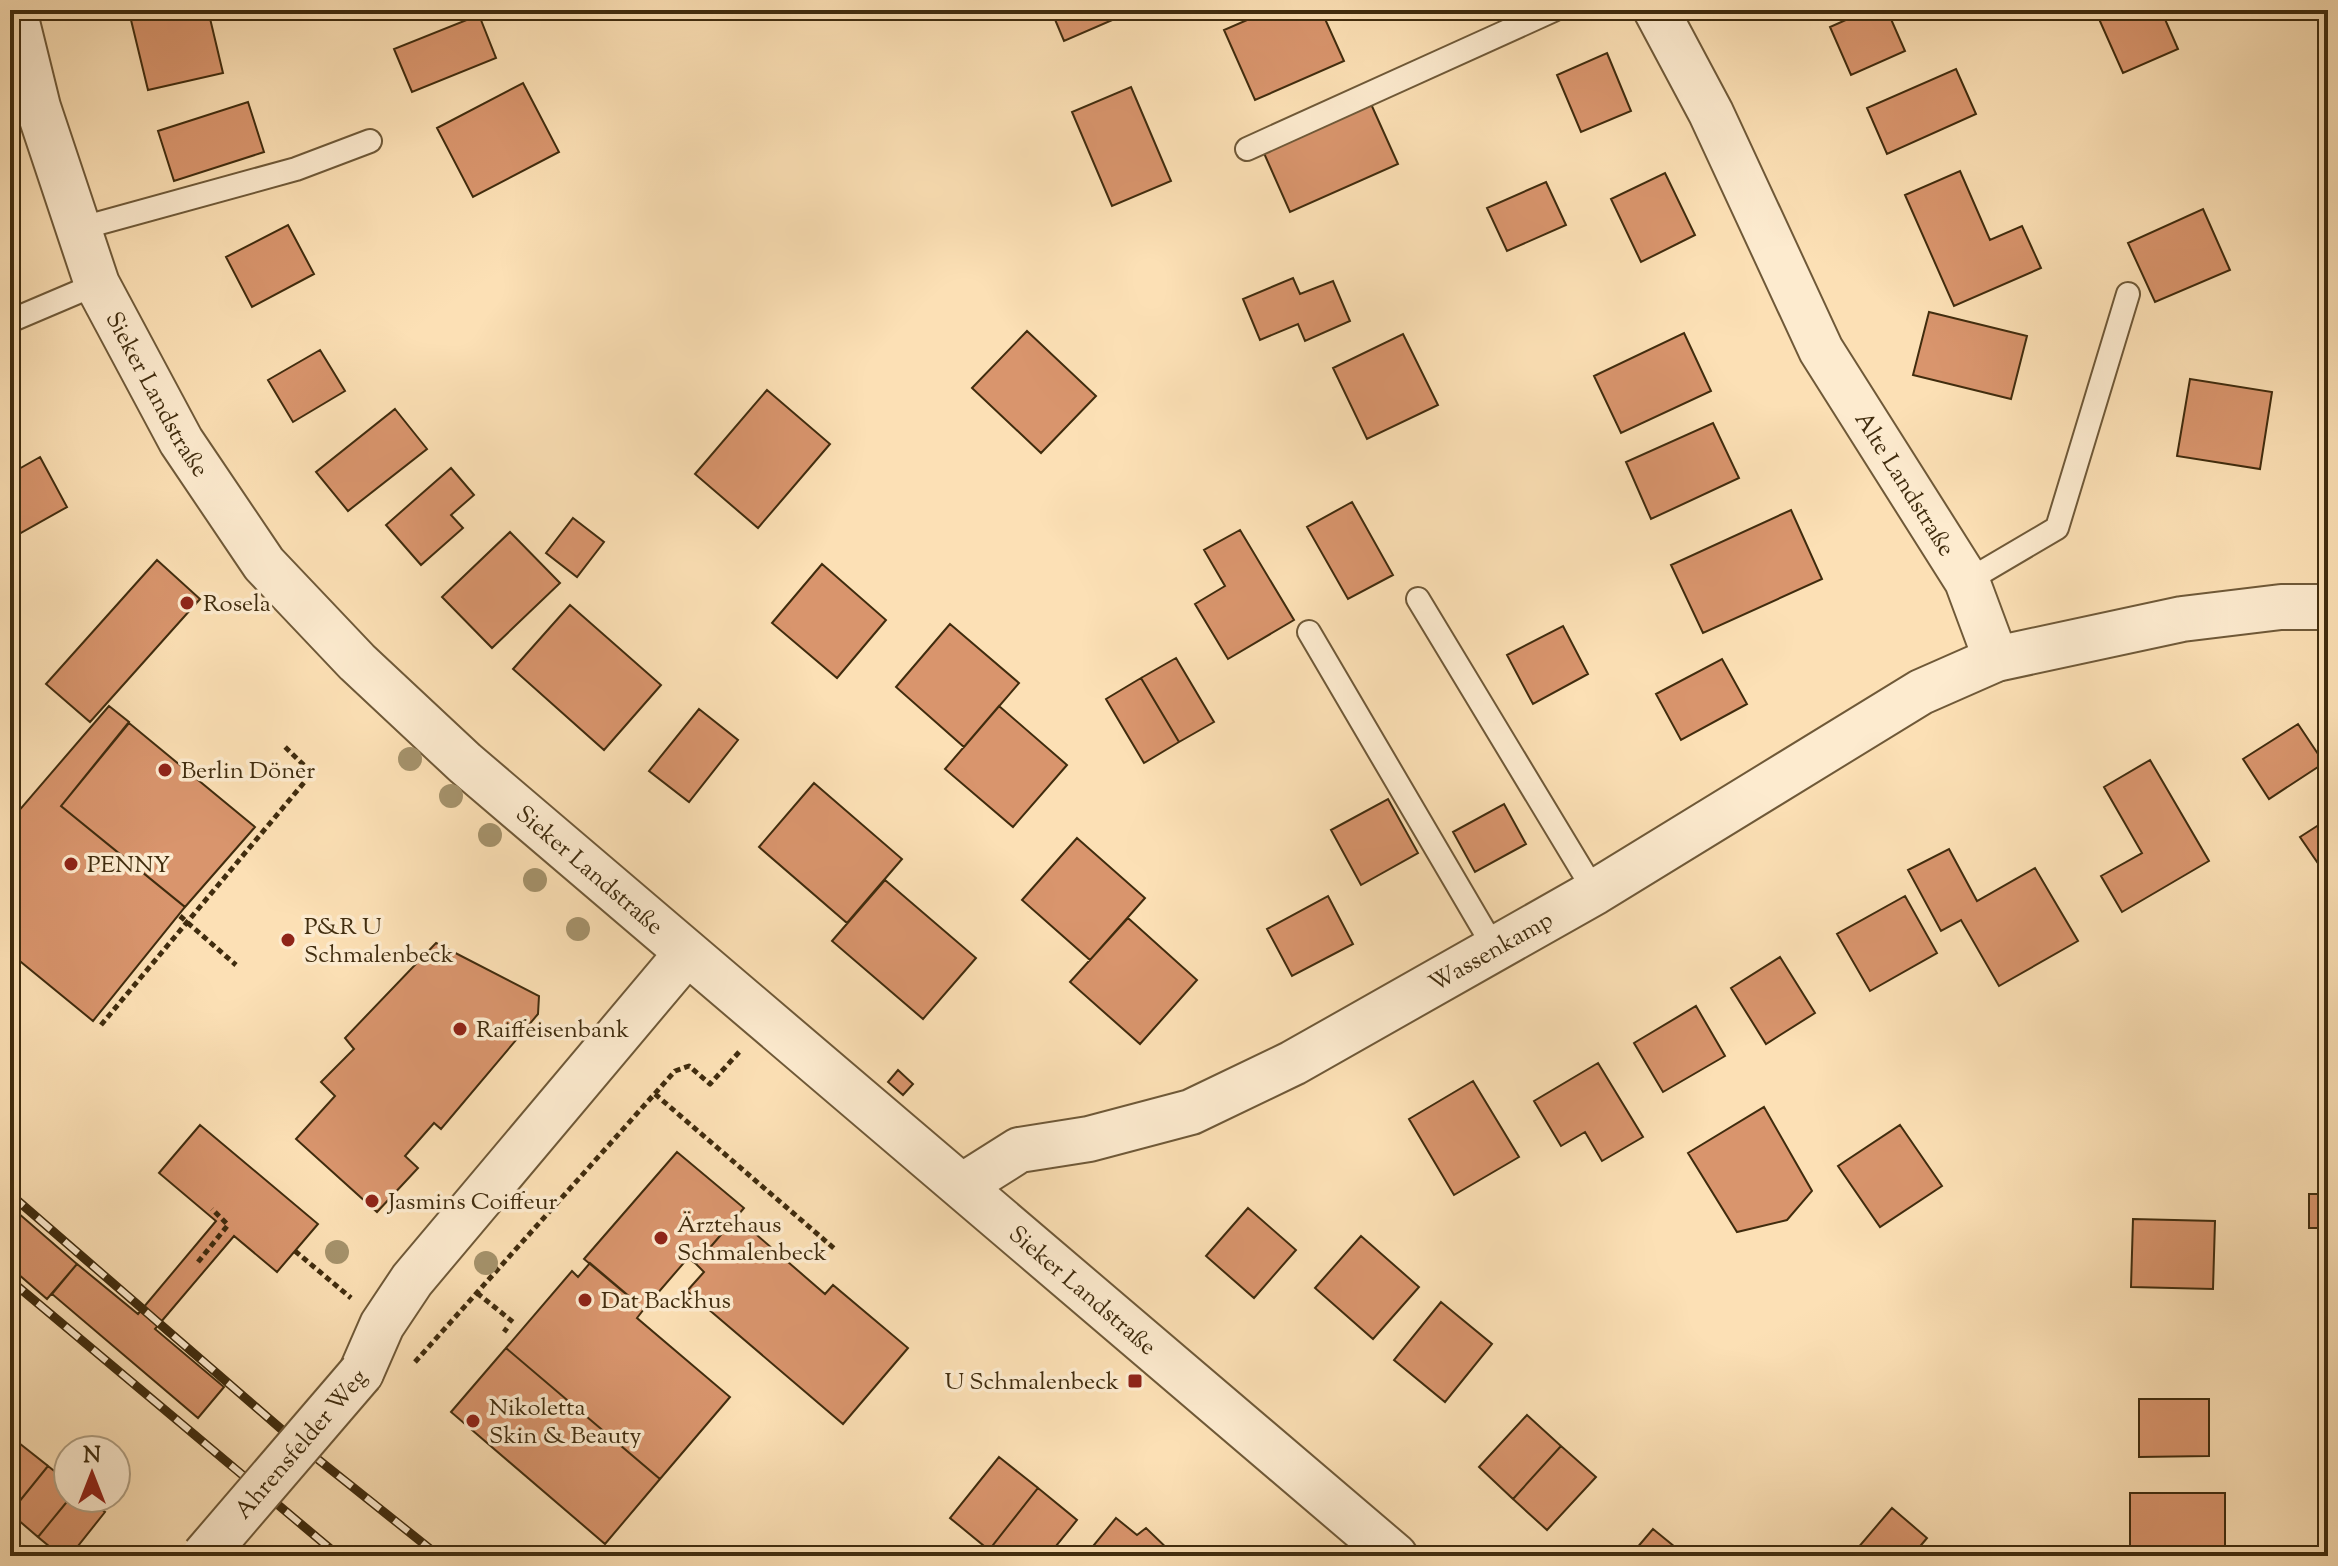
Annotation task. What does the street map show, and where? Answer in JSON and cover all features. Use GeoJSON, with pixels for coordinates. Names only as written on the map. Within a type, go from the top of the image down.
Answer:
{"type":"FeatureCollection","features":[{"type":"Feature","properties":{"kind":"street","name":"Sieker Landstraße"},"geometry":{"type":"LineString","coordinates":[[14,10],[38,107],[97,284],[181,441],[264,564],[357,662],[465,763],[1395,1556]]}},
{"type":"Feature","properties":{"kind":"street","name":"Alte Landstraße"},"geometry":{"type":"LineString","coordinates":[[1656,10],[1711,113],[1821,350],[1967,581],[1996,659]]}},
{"type":"Feature","properties":{"kind":"street"},"geometry":{"type":"LineString","coordinates":[[1996,659],[2182,619],[2281,607],[2328,607]]}},
{"type":"Feature","properties":{"kind":"street","name":"Wassenkamp"},"geometry":{"type":"LineString","coordinates":[[962,1186],[1019,1150],[1089,1139],[1191,1112],[1293,1063],[1595,892],[1921,692],[1996,659]]}},
{"type":"Feature","properties":{"kind":"street","name":"Ahrensfelder Weg"},"geometry":{"type":"LineString","coordinates":[[204,1556],[361,1373],[382,1325],[412,1280],[687,953]]}},
{"type":"Feature","properties":{"kind":"lane"},"geometry":{"type":"LineString","coordinates":[[1247,149],[1554,10]]}},
{"type":"Feature","properties":{"kind":"lane"},"geometry":{"type":"LineString","coordinates":[[78,229],[296,169],[370,141]]}},
{"type":"Feature","properties":{"kind":"lane"},"geometry":{"type":"LineString","coordinates":[[10,321],[97,284]]}},
{"type":"Feature","properties":{"kind":"lane"},"geometry":{"type":"LineString","coordinates":[[1967,581],[2057,528],[2128,294]]}},
{"type":"Feature","properties":{"kind":"lane"},"geometry":{"type":"LineString","coordinates":[[1418,599],[1595,892]]}},
{"type":"Feature","properties":{"kind":"lane"},"geometry":{"type":"LineString","coordinates":[[1309,632],[1495,949]]}},
{"type":"Feature","properties":{"kind":"path"},"geometry":{"type":"LineString","coordinates":[[101,1025],[312,773],[283,745]]}},
{"type":"Feature","properties":{"kind":"path"},"geometry":{"type":"LineString","coordinates":[[180,916],[236,965]]}},
{"type":"Feature","properties":{"kind":"path"},"geometry":{"type":"LineString","coordinates":[[406,1372],[675,1071],[689,1066],[710,1084],[741,1049]]}},
{"type":"Feature","properties":{"kind":"path"},"geometry":{"type":"LineString","coordinates":[[655,1094],[836,1250]]}},
{"type":"Feature","properties":{"kind":"path"},"geometry":{"type":"LineString","coordinates":[[198,1262],[228,1225],[212,1209]]}},
{"type":"Feature","properties":{"kind":"path"},"geometry":{"type":"LineString","coordinates":[[295,1251],[382,1325]]}},
{"type":"Feature","properties":{"kind":"path"},"geometry":{"type":"LineString","coordinates":[[477,1293],[513,1322]]}},
{"type":"Feature","properties":{"kind":"building"},"geometry":{"type":"Polygon","coordinates":[[[171,10],[208,10],[223,73],[148,90],[131,20],[171,10]]]}},
{"type":"Feature","properties":{"kind":"building"},"geometry":{"type":"Polygon","coordinates":[[[1051,10],[1113,10],[1117,18],[1064,41],[1051,10]]]}},
{"type":"Feature","properties":{"kind":"building"},"geometry":{"type":"Polygon","coordinates":[[[1270,10],[1321,10],[1344,61],[1255,100],[1224,30],[1270,10]]]}},
{"type":"Feature","properties":{"kind":"building"},"geometry":{"type":"Polygon","coordinates":[[[1868,10],[1887,10],[1905,51],[1851,75],[1830,27],[1868,10]]]}},
{"type":"Feature","properties":{"kind":"building"},"geometry":{"type":"Polygon","coordinates":[[[2095,10],[2161,10],[2178,49],[2123,73],[2095,10]]]}},
{"type":"Feature","properties":{"kind":"building"},"geometry":{"type":"Polygon","coordinates":[[[479,15],[496,58],[412,92],[394,49],[479,15]]]}},
{"type":"Feature","properties":{"kind":"building"},"geometry":{"type":"Polygon","coordinates":[[[1607,53],[1631,111],[1581,132],[1557,75],[1607,53]]]}},
{"type":"Feature","properties":{"kind":"building"},"geometry":{"type":"Polygon","coordinates":[[[1956,69],[1976,114],[1887,154],[1867,108],[1956,69]]]}},
{"type":"Feature","properties":{"kind":"building"},"geometry":{"type":"Polygon","coordinates":[[[523,83],[559,152],[473,197],[437,128],[523,83]]]}},
{"type":"Feature","properties":{"kind":"building"},"geometry":{"type":"Polygon","coordinates":[[[1131,87],[1171,181],[1112,206],[1072,112],[1131,87]]]}},
{"type":"Feature","properties":{"kind":"building"},"geometry":{"type":"Polygon","coordinates":[[[248,102],[264,152],[174,181],[158,131],[248,102]]]}},
{"type":"Feature","properties":{"kind":"building"},"geometry":{"type":"Polygon","coordinates":[[[1371,104],[1398,164],[1290,212],[1263,151],[1371,104]]]}},
{"type":"Feature","properties":{"kind":"building"},"geometry":{"type":"Polygon","coordinates":[[[1960,171],[1990,240],[2022,226],[2041,268],[1954,306],[1905,195],[1960,171]]]}},
{"type":"Feature","properties":{"kind":"building"},"geometry":{"type":"Polygon","coordinates":[[[1665,173],[1695,235],[1641,262],[1611,199],[1665,173]]]}},
{"type":"Feature","properties":{"kind":"building"},"geometry":{"type":"Polygon","coordinates":[[[1546,182],[1566,225],[1507,251],[1487,208],[1546,182]]]}},
{"type":"Feature","properties":{"kind":"building"},"geometry":{"type":"Polygon","coordinates":[[[2203,209],[2230,270],[2155,302],[2128,243],[2203,209]]]}},
{"type":"Feature","properties":{"kind":"building"},"geometry":{"type":"Polygon","coordinates":[[[288,225],[314,274],[252,307],[226,257],[288,225]]]}},
{"type":"Feature","properties":{"kind":"building"},"geometry":{"type":"Polygon","coordinates":[[[1293,278],[1300,294],[1333,281],[1350,321],[1305,341],[1298,324],[1260,340],[1243,299],[1293,278]]]}},
{"type":"Feature","properties":{"kind":"building"},"geometry":{"type":"Polygon","coordinates":[[[1929,312],[2027,336],[2011,399],[1913,375],[1929,312]]]}},
{"type":"Feature","properties":{"kind":"building"},"geometry":{"type":"Polygon","coordinates":[[[1027,331],[1096,396],[1041,453],[972,388],[1027,331]]]}},
{"type":"Feature","properties":{"kind":"building"},"geometry":{"type":"Polygon","coordinates":[[[1684,333],[1711,391],[1621,433],[1594,376],[1684,333]]]}},
{"type":"Feature","properties":{"kind":"building"},"geometry":{"type":"Polygon","coordinates":[[[1403,334],[1438,405],[1367,439],[1333,368],[1403,334]]]}},
{"type":"Feature","properties":{"kind":"building"},"geometry":{"type":"Polygon","coordinates":[[[320,350],[345,391],[293,422],[268,380],[320,350]]]}},
{"type":"Feature","properties":{"kind":"building"},"geometry":{"type":"Polygon","coordinates":[[[2190,379],[2272,392],[2260,469],[2177,456],[2190,379]]]}},
{"type":"Feature","properties":{"kind":"building"},"geometry":{"type":"Polygon","coordinates":[[[767,390],[830,444],[758,528],[695,474],[767,390]]]}},
{"type":"Feature","properties":{"kind":"building"},"geometry":{"type":"Polygon","coordinates":[[[395,409],[427,449],[348,511],[316,472],[395,409]]]}},
{"type":"Feature","properties":{"kind":"building"},"geometry":{"type":"Polygon","coordinates":[[[1713,423],[1739,478],[1651,519],[1626,462],[1713,423]]]}},
{"type":"Feature","properties":{"kind":"building"},"geometry":{"type":"Polygon","coordinates":[[[40,457],[67,507],[10,539],[10,474],[40,457]]]}},
{"type":"Feature","properties":{"kind":"building"},"geometry":{"type":"Polygon","coordinates":[[[451,468],[474,495],[451,515],[463,528],[421,565],[386,525],[451,468]]]}},
{"type":"Feature","properties":{"kind":"building"},"geometry":{"type":"Polygon","coordinates":[[[1352,502],[1393,575],[1348,599],[1307,527],[1352,502]]]}},
{"type":"Feature","properties":{"kind":"building"},"geometry":{"type":"Polygon","coordinates":[[[1791,510],[1822,579],[1703,633],[1671,565],[1791,510]]]}},
{"type":"Feature","properties":{"kind":"building"},"geometry":{"type":"Polygon","coordinates":[[[573,518],[604,542],[577,577],[546,553],[573,518]]]}},
{"type":"Feature","properties":{"kind":"building"},"geometry":{"type":"Polygon","coordinates":[[[1240,530],[1294,620],[1228,659],[1195,604],[1225,586],[1204,550],[1240,530]]]}},
{"type":"Feature","properties":{"kind":"building"},"geometry":{"type":"Polygon","coordinates":[[[510,532],[560,583],[492,648],[442,597],[510,532]]]}},
{"type":"Feature","properties":{"kind":"building"},"geometry":{"type":"Polygon","coordinates":[[[157,560],[200,599],[90,722],[46,684],[157,560]]]}},
{"type":"Feature","properties":{"kind":"building"},"geometry":{"type":"Polygon","coordinates":[[[822,564],[886,620],[837,678],[772,623],[822,564]]]}},
{"type":"Feature","properties":{"kind":"building"},"geometry":{"type":"Polygon","coordinates":[[[570,605],[661,685],[604,750],[513,669],[570,605]]]}},
{"type":"Feature","properties":{"kind":"building"},"geometry":{"type":"Polygon","coordinates":[[[950,624],[1019,683],[964,747],[896,687],[950,624]]]}},
{"type":"Feature","properties":{"kind":"building"},"geometry":{"type":"Polygon","coordinates":[[[1563,626],[1588,674],[1533,704],[1507,655],[1563,626]]]}},
{"type":"Feature","properties":{"kind":"building"},"geometry":{"type":"Polygon","coordinates":[[[1176,658],[1214,722],[1179,742],[1141,678],[1176,658]]]}},
{"type":"Feature","properties":{"kind":"building"},"geometry":{"type":"Polygon","coordinates":[[[1722,659],[1747,704],[1681,740],[1656,694],[1722,659]]]}},
{"type":"Feature","properties":{"kind":"building"},"geometry":{"type":"Polygon","coordinates":[[[1141,678],[1179,742],[1144,763],[1106,699],[1141,678]]]}},
{"type":"Feature","properties":{"kind":"building","name":"PENNY"},"geometry":{"type":"Polygon","coordinates":[[[109,706],[129,722],[61,806],[185,907],[93,1021],[10,953],[10,821],[109,706]]]}},
{"type":"Feature","properties":{"kind":"building"},"geometry":{"type":"Polygon","coordinates":[[[999,706],[1067,765],[1013,827],[945,769],[999,706]]]}},
{"type":"Feature","properties":{"kind":"building"},"geometry":{"type":"Polygon","coordinates":[[[699,709],[738,740],[689,802],[649,771],[699,709]]]}},
{"type":"Feature","properties":{"kind":"building"},"geometry":{"type":"Polygon","coordinates":[[[129,723],[255,827],[185,907],[61,806],[129,723]]]}},
{"type":"Feature","properties":{"kind":"building"},"geometry":{"type":"Polygon","coordinates":[[[2298,724],[2324,763],[2269,799],[2243,759],[2298,724]]]}},
{"type":"Feature","properties":{"kind":"building"},"geometry":{"type":"Polygon","coordinates":[[[2150,760],[2209,861],[2122,912],[2101,876],[2142,853],[2104,787],[2150,760]]]}},
{"type":"Feature","properties":{"kind":"building"},"geometry":{"type":"Polygon","coordinates":[[[814,783],[902,859],[847,923],[759,847],[814,783]]]}},
{"type":"Feature","properties":{"kind":"building"},"geometry":{"type":"Polygon","coordinates":[[[1388,799],[1418,853],[1361,885],[1331,830],[1388,799]]]}},
{"type":"Feature","properties":{"kind":"building"},"geometry":{"type":"Polygon","coordinates":[[[1504,804],[1526,844],[1475,872],[1453,832],[1504,804]]]}},
{"type":"Feature","properties":{"kind":"building"},"geometry":{"type":"Polygon","coordinates":[[[2328,819],[2328,878],[2300,837],[2328,819]]]}},
{"type":"Feature","properties":{"kind":"building"},"geometry":{"type":"Polygon","coordinates":[[[1077,838],[1145,898],[1090,960],[1022,900],[1077,838]]]}},
{"type":"Feature","properties":{"kind":"building"},"geometry":{"type":"Polygon","coordinates":[[[1949,849],[1977,901],[2035,868],[2078,941],[1999,986],[1961,920],[1941,931],[1908,870],[1949,849]]]}},
{"type":"Feature","properties":{"kind":"building"},"geometry":{"type":"Polygon","coordinates":[[[885,880],[976,958],[923,1019],[832,941],[885,880]]]}},
{"type":"Feature","properties":{"kind":"building"},"geometry":{"type":"Polygon","coordinates":[[[1328,896],[1353,944],[1292,976],[1267,929],[1328,896]]]}},
{"type":"Feature","properties":{"kind":"building"},"geometry":{"type":"Polygon","coordinates":[[[1905,896],[1937,953],[1870,991],[1837,934],[1905,896]]]}},
{"type":"Feature","properties":{"kind":"building"},"geometry":{"type":"Polygon","coordinates":[[[1128,918],[1197,980],[1140,1044],[1070,982],[1128,918]]]}},
{"type":"Feature","properties":{"kind":"building"},"geometry":{"type":"Polygon","coordinates":[[[436,943],[539,996],[538,1014],[441,1129],[434,1123],[405,1156],[418,1168],[377,1212],[296,1139],[335,1096],[321,1082],[354,1049],[345,1038],[436,943]]]}},
{"type":"Feature","properties":{"kind":"building"},"geometry":{"type":"Polygon","coordinates":[[[1780,957],[1815,1013],[1766,1044],[1731,988],[1780,957]]]}},
{"type":"Feature","properties":{"kind":"building"},"geometry":{"type":"Polygon","coordinates":[[[1696,1006],[1725,1056],[1663,1092],[1634,1043],[1696,1006]]]}},
{"type":"Feature","properties":{"kind":"building"},"geometry":{"type":"Polygon","coordinates":[[[1598,1063],[1643,1137],[1602,1161],[1585,1132],[1561,1146],[1534,1101],[1598,1063]]]}},
{"type":"Feature","properties":{"kind":"building"},"geometry":{"type":"Polygon","coordinates":[[[898,1070],[913,1084],[903,1095],[888,1082],[898,1070]]]}},
{"type":"Feature","properties":{"kind":"building"},"geometry":{"type":"Polygon","coordinates":[[[1473,1081],[1519,1157],[1454,1195],[1409,1119],[1473,1081]]]}},
{"type":"Feature","properties":{"kind":"building"},"geometry":{"type":"Polygon","coordinates":[[[1764,1107],[1812,1191],[1787,1220],[1737,1232],[1688,1153],[1764,1107]]]}},
{"type":"Feature","properties":{"kind":"building"},"geometry":{"type":"Polygon","coordinates":[[[200,1125],[318,1224],[277,1272],[234,1236],[155,1329],[224,1387],[198,1418],[52,1294],[77,1264],[138,1314],[216,1221],[159,1173],[200,1125]]]}},
{"type":"Feature","properties":{"kind":"building"},"geometry":{"type":"Polygon","coordinates":[[[1900,1125],[1942,1186],[1880,1227],[1838,1166],[1900,1125]]]}},
{"type":"Feature","properties":{"kind":"building","name":"Ärztehaus Schmalenbeck"},"geometry":{"type":"Polygon","coordinates":[[[677,1152],[744,1208],[696,1264],[688,1258],[644,1309],[584,1259],[677,1152]]]}},
{"type":"Feature","properties":{"kind":"building"},"geometry":{"type":"Polygon","coordinates":[[[2309,1194],[2328,1194],[2328,1272],[2321,1272],[2321,1228],[2309,1228],[2309,1194]]]}},
{"type":"Feature","properties":{"kind":"building"},"geometry":{"type":"Polygon","coordinates":[[[10,1206],[77,1264],[47,1299],[10,1267],[10,1206]]]}},
{"type":"Feature","properties":{"kind":"building"},"geometry":{"type":"Polygon","coordinates":[[[1248,1208],[1296,1250],[1254,1298],[1206,1256],[1248,1208]]]}},
{"type":"Feature","properties":{"kind":"building"},"geometry":{"type":"Polygon","coordinates":[[[736,1217],[825,1294],[833,1285],[908,1348],[843,1424],[687,1291],[704,1272],[696,1264],[736,1217]]]}},
{"type":"Feature","properties":{"kind":"building"},"geometry":{"type":"Polygon","coordinates":[[[2133,1219],[2215,1221],[2213,1289],[2131,1287],[2133,1219]]]}},
{"type":"Feature","properties":{"kind":"building"},"geometry":{"type":"Polygon","coordinates":[[[1361,1236],[1419,1287],[1373,1339],[1315,1288],[1361,1236]]]}},
{"type":"Feature","properties":{"kind":"building"},"geometry":{"type":"Polygon","coordinates":[[[590,1263],[644,1309],[637,1318],[730,1397],[660,1479],[506,1348],[572,1271],[578,1277],[590,1263]]]}},
{"type":"Feature","properties":{"kind":"building"},"geometry":{"type":"Polygon","coordinates":[[[1441,1302],[1492,1344],[1445,1402],[1394,1360],[1441,1302]]]}},
{"type":"Feature","properties":{"kind":"building"},"geometry":{"type":"Polygon","coordinates":[[[506,1348],[660,1479],[605,1544],[451,1412],[506,1348]]]}},
{"type":"Feature","properties":{"kind":"building"},"geometry":{"type":"Polygon","coordinates":[[[2139,1399],[2209,1399],[2209,1456],[2139,1457],[2139,1399]]]}},
{"type":"Feature","properties":{"kind":"building"},"geometry":{"type":"Polygon","coordinates":[[[1527,1415],[1561,1446],[1513,1499],[1479,1467],[1527,1415]]]}},
{"type":"Feature","properties":{"kind":"building"},"geometry":{"type":"Polygon","coordinates":[[[19,1443],[48,1466],[10,1513],[10,1455],[19,1443]]]}},
{"type":"Feature","properties":{"kind":"building"},"geometry":{"type":"Polygon","coordinates":[[[1561,1446],[1596,1477],[1547,1530],[1513,1499],[1561,1446]]]}},
{"type":"Feature","properties":{"kind":"building"},"geometry":{"type":"Polygon","coordinates":[[[999,1457],[1038,1488],[989,1550],[950,1518],[999,1457]]]}},
{"type":"Feature","properties":{"kind":"building"},"geometry":{"type":"Polygon","coordinates":[[[48,1466],[52,1469],[52,1514],[57,1514],[38,1537],[10,1513],[48,1466]]]}},
{"type":"Feature","properties":{"kind":"building"},"geometry":{"type":"Polygon","coordinates":[[[1038,1488],[1077,1520],[1048,1556],[996,1556],[989,1550],[1038,1488]]]}},
{"type":"Feature","properties":{"kind":"building"},"geometry":{"type":"Polygon","coordinates":[[[2130,1493],[2225,1493],[2225,1552],[2130,1552],[2130,1493]]]}},
{"type":"Feature","properties":{"kind":"building"},"geometry":{"type":"Polygon","coordinates":[[[1892,1508],[1927,1538],[1917,1550],[1924,1556],[1851,1556],[1892,1508]]]}},
{"type":"Feature","properties":{"kind":"building"},"geometry":{"type":"Polygon","coordinates":[[[57,1514],[103,1514],[70,1556],[61,1556],[38,1537],[57,1514]]]}},
{"type":"Feature","properties":{"kind":"building"},"geometry":{"type":"Polygon","coordinates":[[[1116,1518],[1137,1535],[1146,1528],[1175,1556],[1085,1556],[1116,1518]]]}},
{"type":"Feature","properties":{"kind":"building"},"geometry":{"type":"Polygon","coordinates":[[[1653,1529],[1686,1556],[1630,1556],[1653,1529]]]}},
{"type":"Feature","properties":{"kind":"railway"},"geometry":{"type":"LineString","coordinates":[[10,1194],[295,1441],[439,1556]]}},
{"type":"Feature","properties":{"kind":"railway"},"geometry":{"type":"LineString","coordinates":[[10,1280],[339,1556]]}},
{"type":"Feature","properties":{"kind":"place","name":"Rosela"},"geometry":{"type":"Point","coordinates":[187,603]}},
{"type":"Feature","properties":{"kind":"place","name":"Berlin Döner"},"geometry":{"type":"Point","coordinates":[165,770]}},
{"type":"Feature","properties":{"kind":"place","name":"PENNY"},"geometry":{"type":"Point","coordinates":[71,864]}},
{"type":"Feature","properties":{"kind":"place","name":"P&R U Schmalenbeck"},"geometry":{"type":"Point","coordinates":[288,940]}},
{"type":"Feature","properties":{"kind":"place","name":"Raiffeisenbank"},"geometry":{"type":"Point","coordinates":[460,1029]}},
{"type":"Feature","properties":{"kind":"place","name":"Jasmins Coiffeur"},"geometry":{"type":"Point","coordinates":[372,1201]}},
{"type":"Feature","properties":{"kind":"place","name":"Ärztehaus Schmalenbeck"},"geometry":{"type":"Point","coordinates":[661,1238]}},
{"type":"Feature","properties":{"kind":"place","name":"Dat Backhus"},"geometry":{"type":"Point","coordinates":[585,1300]}},
{"type":"Feature","properties":{"kind":"place","name":"U Schmalenbeck"},"geometry":{"type":"Point","coordinates":[1135,1381]}},
{"type":"Feature","properties":{"kind":"place","name":"Nikoletta Skin & Beauty"},"geometry":{"type":"Point","coordinates":[473,1421]}}]}
